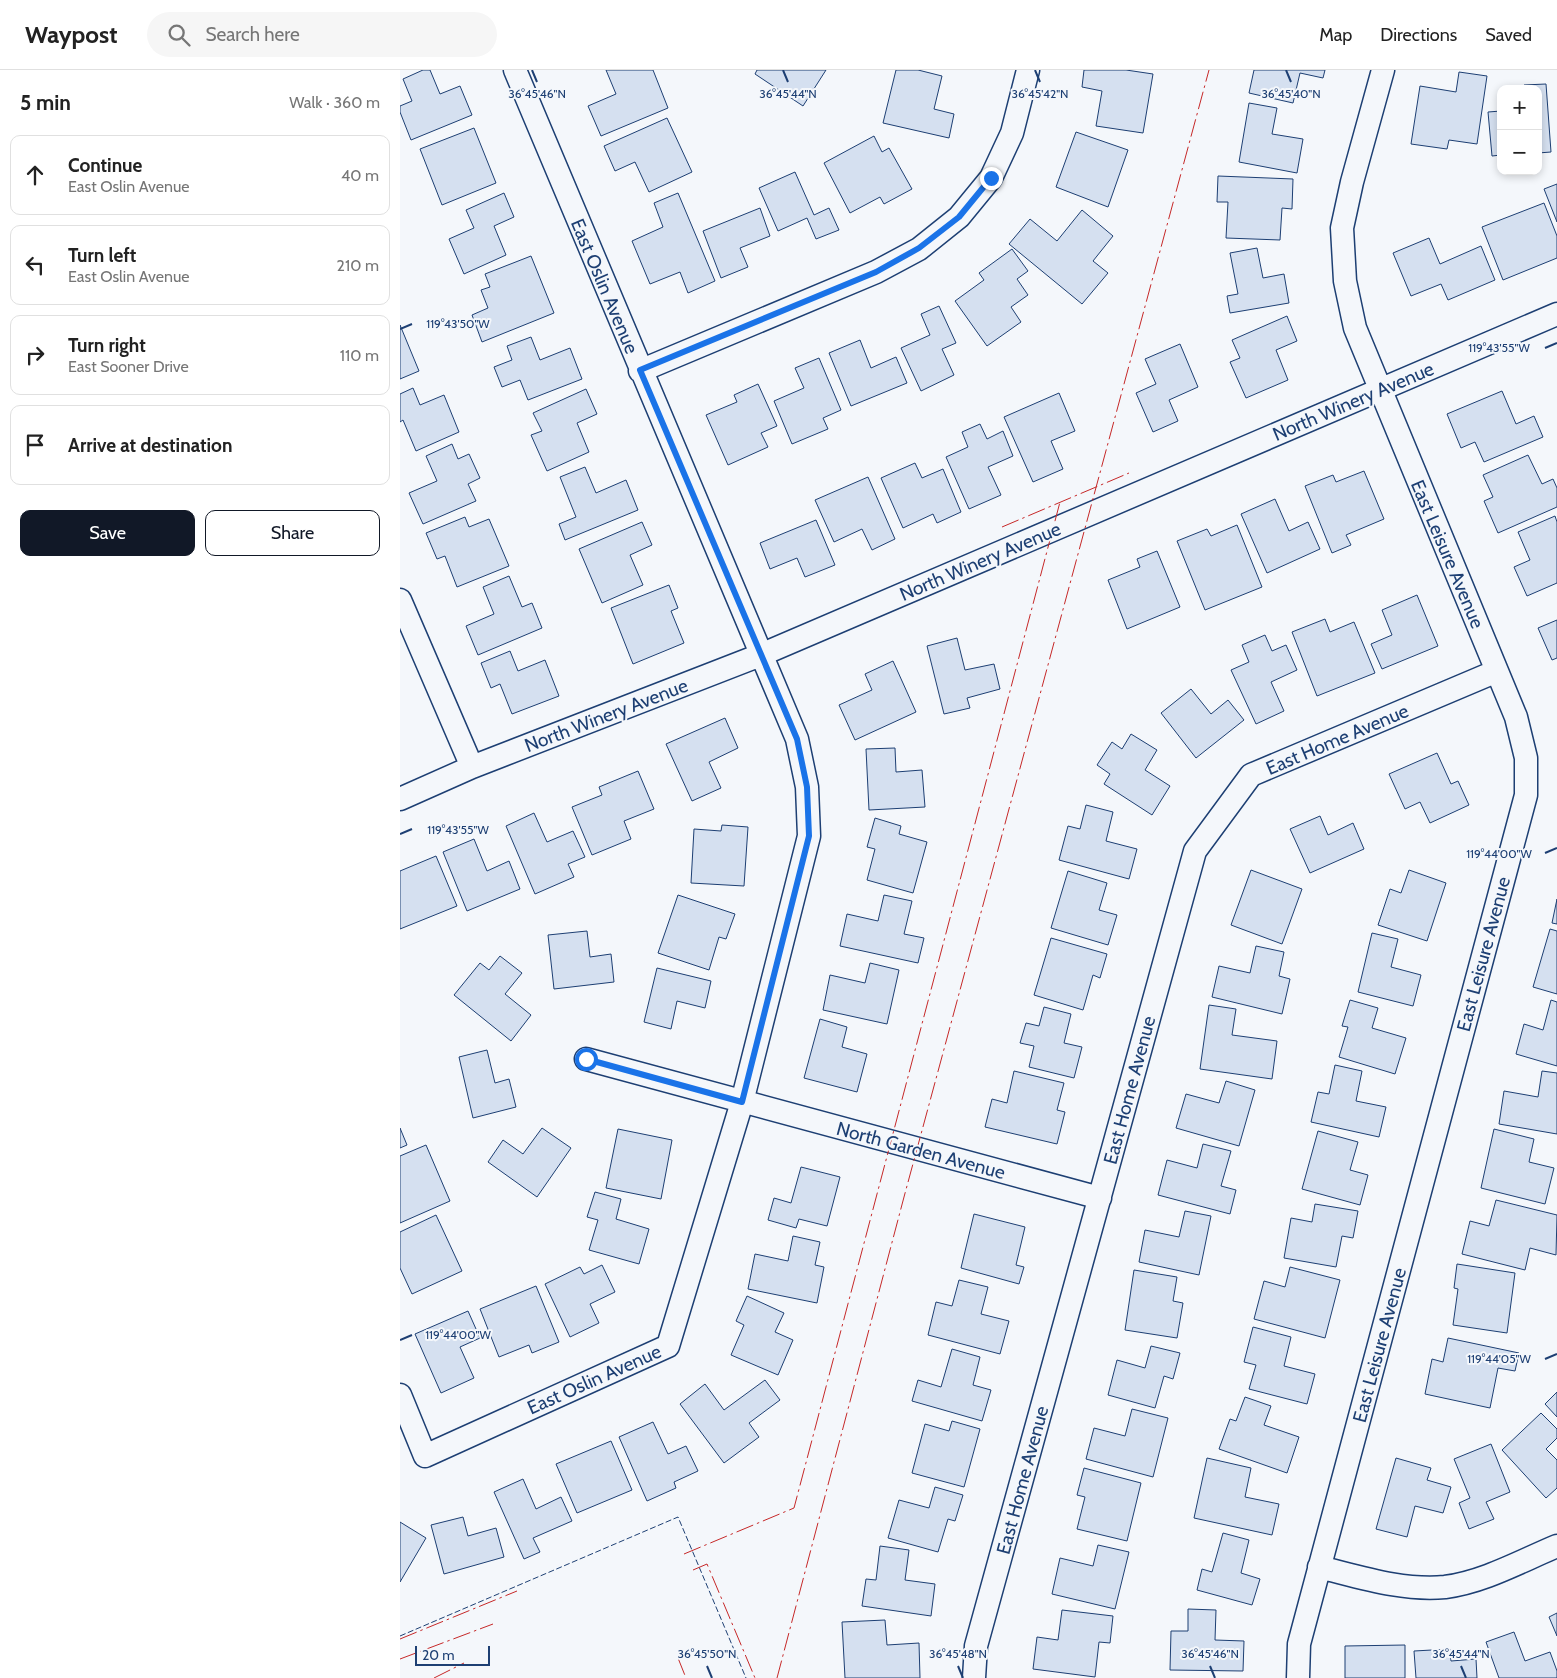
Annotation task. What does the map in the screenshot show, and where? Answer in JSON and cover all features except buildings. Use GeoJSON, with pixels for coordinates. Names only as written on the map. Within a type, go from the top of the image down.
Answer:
{"type":"FeatureCollection","features":[{"type":"Feature","properties":{"kind":"street","name":"East Oslin Avenue"},"geometry":{"type":"LineString","coordinates":[[400,1396],[425,1456],[668,1346],[742,1102],[809,836],[807,787],[797,739],[515,70]]}},
{"type":"Feature","properties":{"kind":"street"},"geometry":{"type":"LineString","coordinates":[[640,370],[876,272],[919,248],[959,217],[991,178],[1012,133],[1028,70]]}},
{"type":"Feature","properties":{"kind":"street","name":"East Leisure Avenue"},"geometry":{"type":"LineString","coordinates":[[1298,1678],[1299,1644],[1526,795],[1526,758],[1516,717],[1355,328],[1345,281],[1342,228],[1352,182],[1383,70]]}},
{"type":"Feature","properties":{"kind":"street","name":"North Winery Avenue"},"geometry":{"type":"LineString","coordinates":[[400,799],[472,767],[762,654],[1557,314]]}},
{"type":"Feature","properties":{"kind":"street"},"geometry":{"type":"LineString","coordinates":[[400,600],[472,767]]}},
{"type":"Feature","properties":{"kind":"street","name":"East Home Avenue"},"geometry":{"type":"LineString","coordinates":[[974,1678],[976,1646],[1195,851],[1251,775],[1497,671]]}},
{"type":"Feature","properties":{"kind":"street"},"geometry":{"type":"LineString","coordinates":[[586,1059],[742,1102]]}},
{"type":"Feature","properties":{"kind":"street","name":"North Garden Avenue"},"geometry":{"type":"LineString","coordinates":[[742,1102],[1100,1198]]}},
{"type":"Feature","properties":{"kind":"street"},"geometry":{"type":"LineString","coordinates":[[1319,1567],[1400,1586],[1445,1587],[1490,1575],[1557,1546]]}},
{"type":"Feature","properties":{"kind":"fence"},"geometry":{"type":"LineString","coordinates":[[400,1636],[678,1517],[746,1678]]}},
{"type":"Feature","properties":{"kind":"power"},"geometry":{"type":"LineString","coordinates":[[777,1678],[904,1197],[1209,70]]}},
{"type":"Feature","properties":{"kind":"power"},"geometry":{"type":"LineString","coordinates":[[1002,527],[1129,473]]}},
{"type":"Feature","properties":{"kind":"power"},"geometry":{"type":"LineString","coordinates":[[684,1554],[794,1508],[1060,502]]}},
{"type":"Feature","properties":{"kind":"power"},"geometry":{"type":"LineString","coordinates":[[693,1570],[707,1564],[755,1678]]}},
{"type":"Feature","properties":{"kind":"power"},"geometry":{"type":"LineString","coordinates":[[400,1639],[517,1591]]}},
{"type":"Feature","properties":{"kind":"power"},"geometry":{"type":"LineString","coordinates":[[400,1659],[493,1624]]}},
{"type":"Feature","properties":{"kind":"power"},"geometry":{"type":"LineString","coordinates":[[678,1658],[686,1678]]}},
{"type":"Feature","properties":{"kind":"power"},"geometry":{"type":"LineString","coordinates":[[434,1678],[464,1663]]}},
{"type":"Feature","properties":{"kind":"route"},"geometry":{"type":"LineString","coordinates":[[586,1059],[742,1102],[809,836],[807,787],[797,739],[640,370],[876,272],[919,248],[959,217],[991,178]]}}]}
